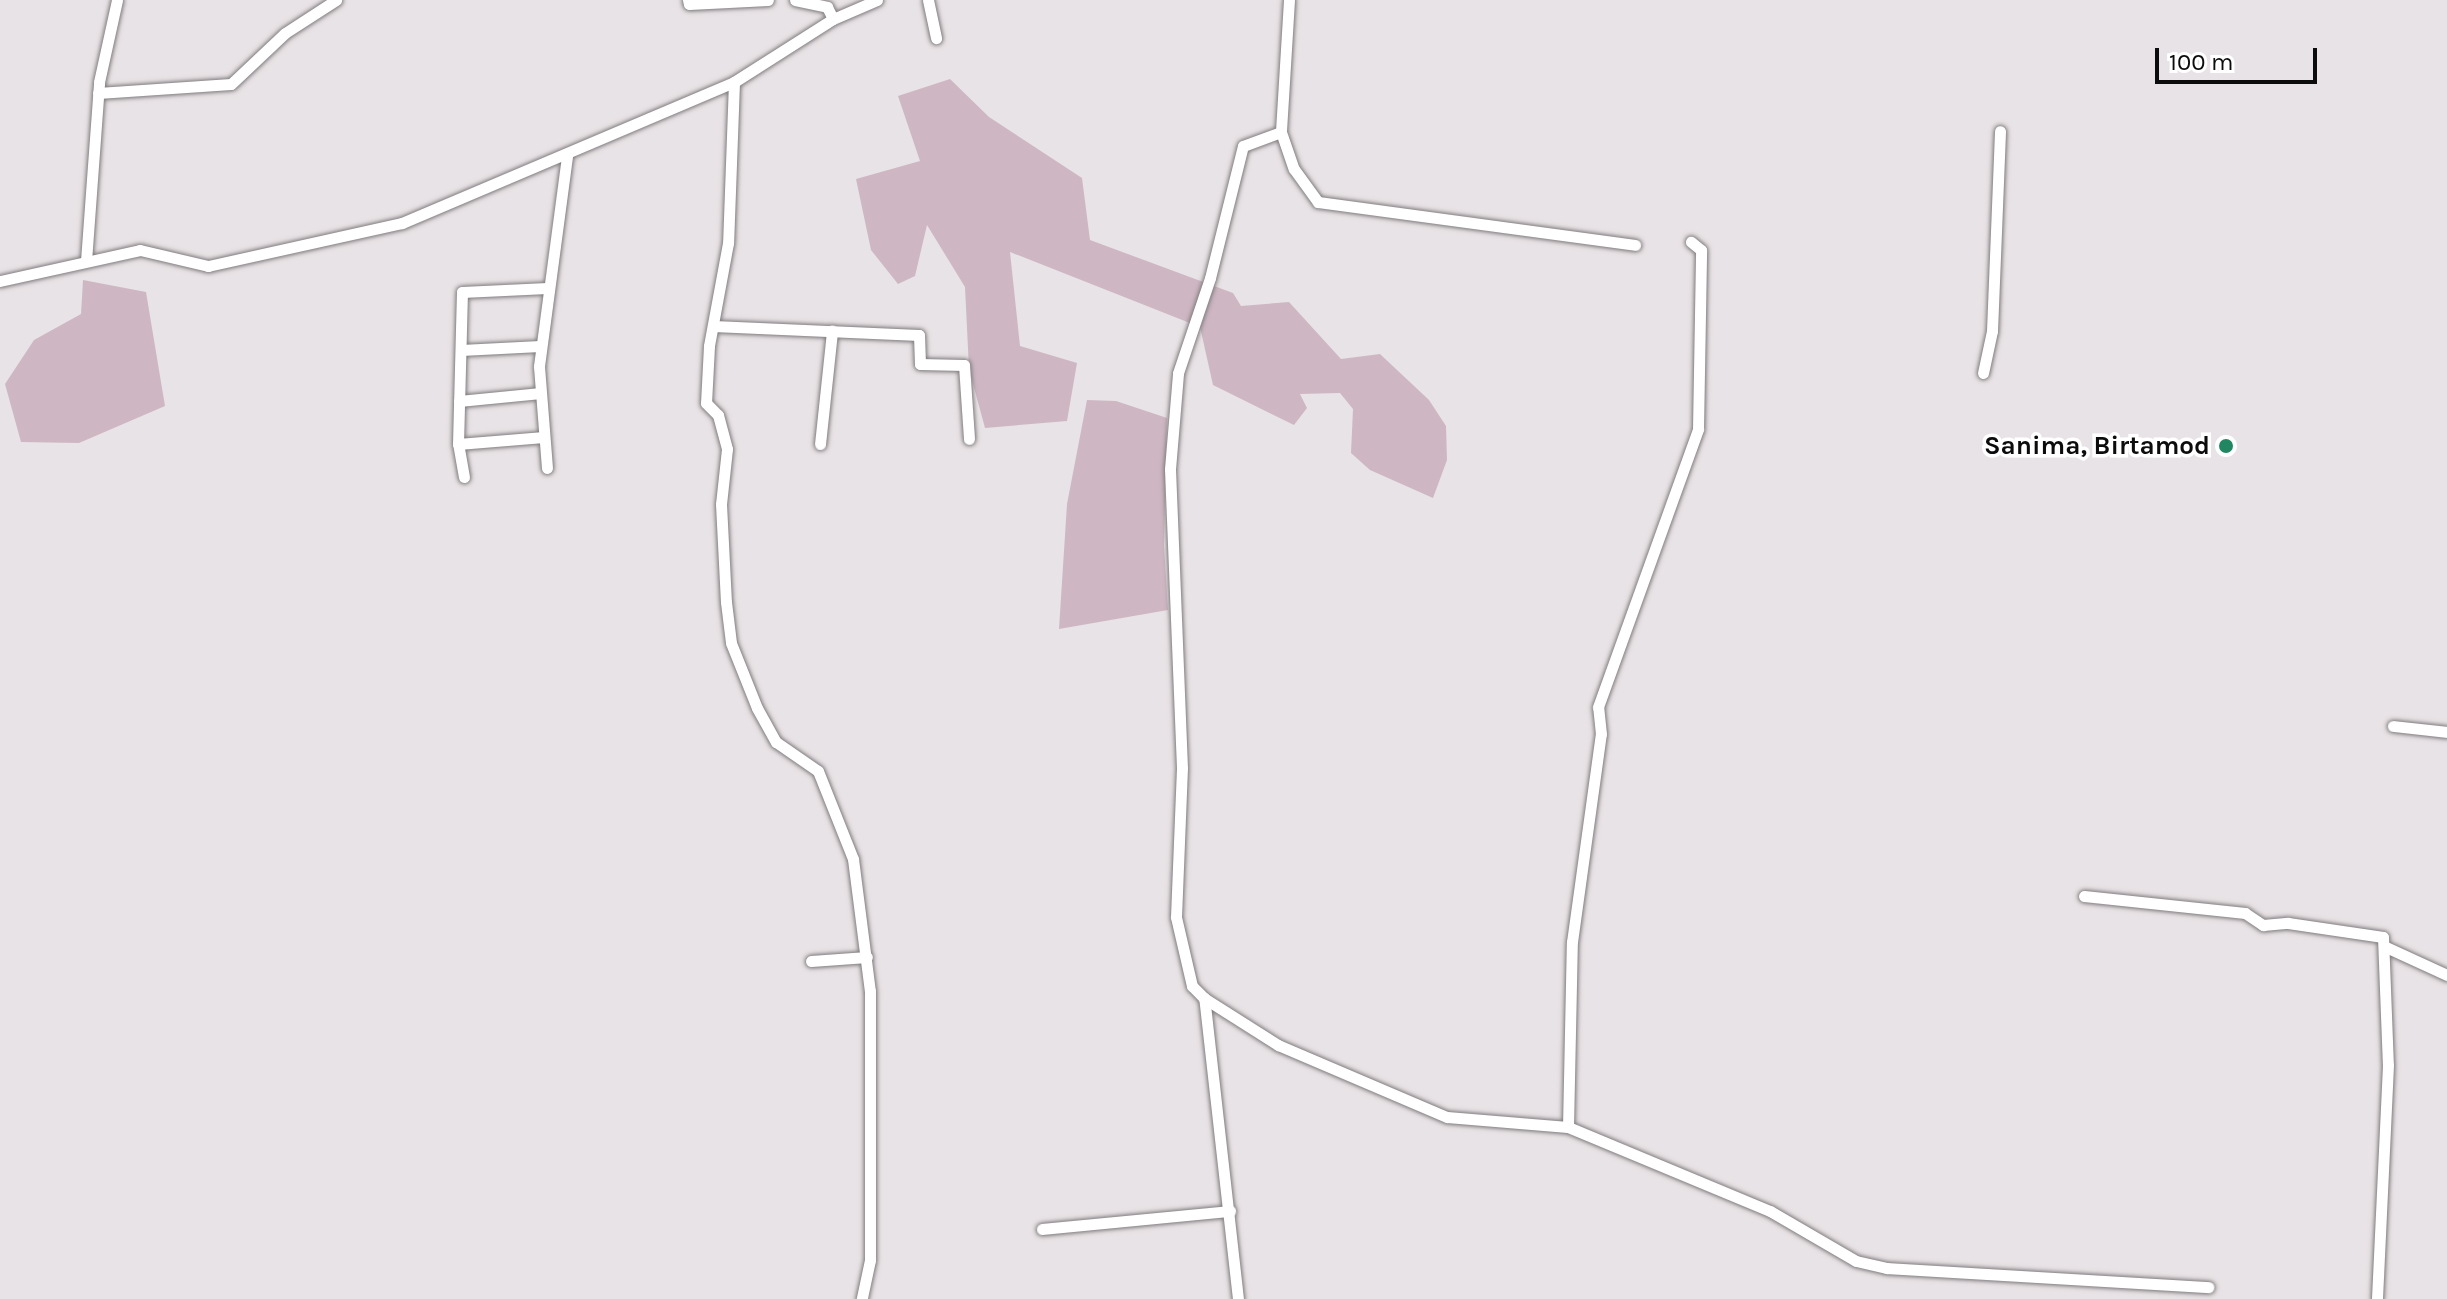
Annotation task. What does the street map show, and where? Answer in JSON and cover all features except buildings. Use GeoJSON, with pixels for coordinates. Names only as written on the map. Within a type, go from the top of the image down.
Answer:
{"type":"FeatureCollection","features":[{"type":"Feature","properties":{"kind":"street"},"geometry":{"type":"LineString","coordinates":[[86,261],[98,93],[117,0]]}},
{"type":"Feature","properties":{"kind":"street"},"geometry":{"type":"LineString","coordinates":[[98,93],[231,84],[285,33],[336,0]]}},
{"type":"Feature","properties":{"kind":"street"},"geometry":{"type":"LineString","coordinates":[[688,0],[768,0]]}},
{"type":"Feature","properties":{"kind":"street"},"geometry":{"type":"LineString","coordinates":[[795,0],[827,7],[833,19]]}},
{"type":"Feature","properties":{"kind":"street"},"geometry":{"type":"LineString","coordinates":[[0,281],[140,250],[208,266],[402,223],[567,156],[734,82],[833,19],[877,0]]}},
{"type":"Feature","properties":{"kind":"street"},"geometry":{"type":"LineString","coordinates":[[928,0],[936,38]]}},
{"type":"Feature","properties":{"kind":"street"},"geometry":{"type":"LineString","coordinates":[[1289,0],[1281,132],[1294,169],[1318,202],[1635,245]]}},
{"type":"Feature","properties":{"kind":"street"},"geometry":{"type":"LineString","coordinates":[[734,82],[728,243],[713,326],[706,403],[718,415],[727,449],[722,536],[731,643],[776,742],[809,760],[834,805],[853,859],[867,957],[870,1260],[862,1299]]}},
{"type":"Feature","properties":{"kind":"street"},"geometry":{"type":"LineString","coordinates":[[1983,373],[1992,331],[2000,131]]}},
{"type":"Feature","properties":{"kind":"street"},"geometry":{"type":"LineString","coordinates":[[1281,132],[1243,146],[1210,278],[1178,373],[1172,422],[1170,552],[1182,768],[1176,917],[1192,986],[1204,998],[1278,1045],[1447,1117],[1568,1127],[1770,1211],[1856,1261],[1887,1268],[2208,1287]]}},
{"type":"Feature","properties":{"kind":"street"},"geometry":{"type":"LineString","coordinates":[[547,468],[540,346],[567,156]]}},
{"type":"Feature","properties":{"kind":"street"},"geometry":{"type":"LineString","coordinates":[[1568,1127],[1572,942],[1601,734],[1598,707],[1698,429],[1701,250],[1691,242]]}},
{"type":"Feature","properties":{"kind":"street"},"geometry":{"type":"LineString","coordinates":[[464,477],[458,444],[462,292],[547,288]]}},
{"type":"Feature","properties":{"kind":"street"},"geometry":{"type":"LineString","coordinates":[[713,326],[919,335],[920,364],[964,365],[969,439]]}},
{"type":"Feature","properties":{"kind":"street"},"geometry":{"type":"LineString","coordinates":[[820,444],[832,331]]}},
{"type":"Feature","properties":{"kind":"street"},"geometry":{"type":"LineString","coordinates":[[461,350],[540,346]]}},
{"type":"Feature","properties":{"kind":"street"},"geometry":{"type":"LineString","coordinates":[[459,401],[541,393]]}},
{"type":"Feature","properties":{"kind":"street"},"geometry":{"type":"LineString","coordinates":[[458,444],[544,437]]}},
{"type":"Feature","properties":{"kind":"street"},"geometry":{"type":"LineString","coordinates":[[2393,726],[2447,732]]}},
{"type":"Feature","properties":{"kind":"street"},"geometry":{"type":"LineString","coordinates":[[2084,896],[2245,913],[2263,925],[2288,923],[2383,937],[2386,947],[2388,1065],[2377,1299]]}},
{"type":"Feature","properties":{"kind":"street"},"geometry":{"type":"LineString","coordinates":[[2386,947],[2447,975]]}},
{"type":"Feature","properties":{"kind":"street"},"geometry":{"type":"LineString","coordinates":[[811,961],[867,957]]}},
{"type":"Feature","properties":{"kind":"street"},"geometry":{"type":"LineString","coordinates":[[1204,998],[1238,1299]]}},
{"type":"Feature","properties":{"kind":"street"},"geometry":{"type":"LineString","coordinates":[[1042,1229],[1230,1211]]}},
{"type":"Feature","properties":{"kind":"shaded area"},"geometry":{"type":"Polygon","coordinates":[[[950,79],[989,117],[1082,178],[1090,240],[1233,293],[1241,306],[1289,302],[1341,359],[1380,354],[1429,400],[1446,426],[1447,460],[1433,498],[1370,470],[1351,453],[1353,409],[1340,393],[1300,394],[1307,408],[1294,425],[1213,385],[1200,327],[1010,252],[1020,346],[1077,363],[1067,421],[985,428],[969,369],[965,287],[927,225],[915,276],[898,284],[871,250],[856,179],[920,161],[898,96],[950,79]]]}},
{"type":"Feature","properties":{"kind":"shaded area"},"geometry":{"type":"Polygon","coordinates":[[[83,280],[146,292],[165,406],[79,443],[21,442],[5,384],[34,340],[81,314],[83,280]]]}},
{"type":"Feature","properties":{"kind":"shaded area"},"geometry":{"type":"Polygon","coordinates":[[[1087,400],[1116,401],[1167,418],[1164,545],[1168,610],[1059,629],[1067,504],[1087,400]]]}},
{"type":"Feature","properties":{"kind":"place","name":"Sanima, Birtamod"},"geometry":{"type":"Point","coordinates":[2226,446]}}]}
